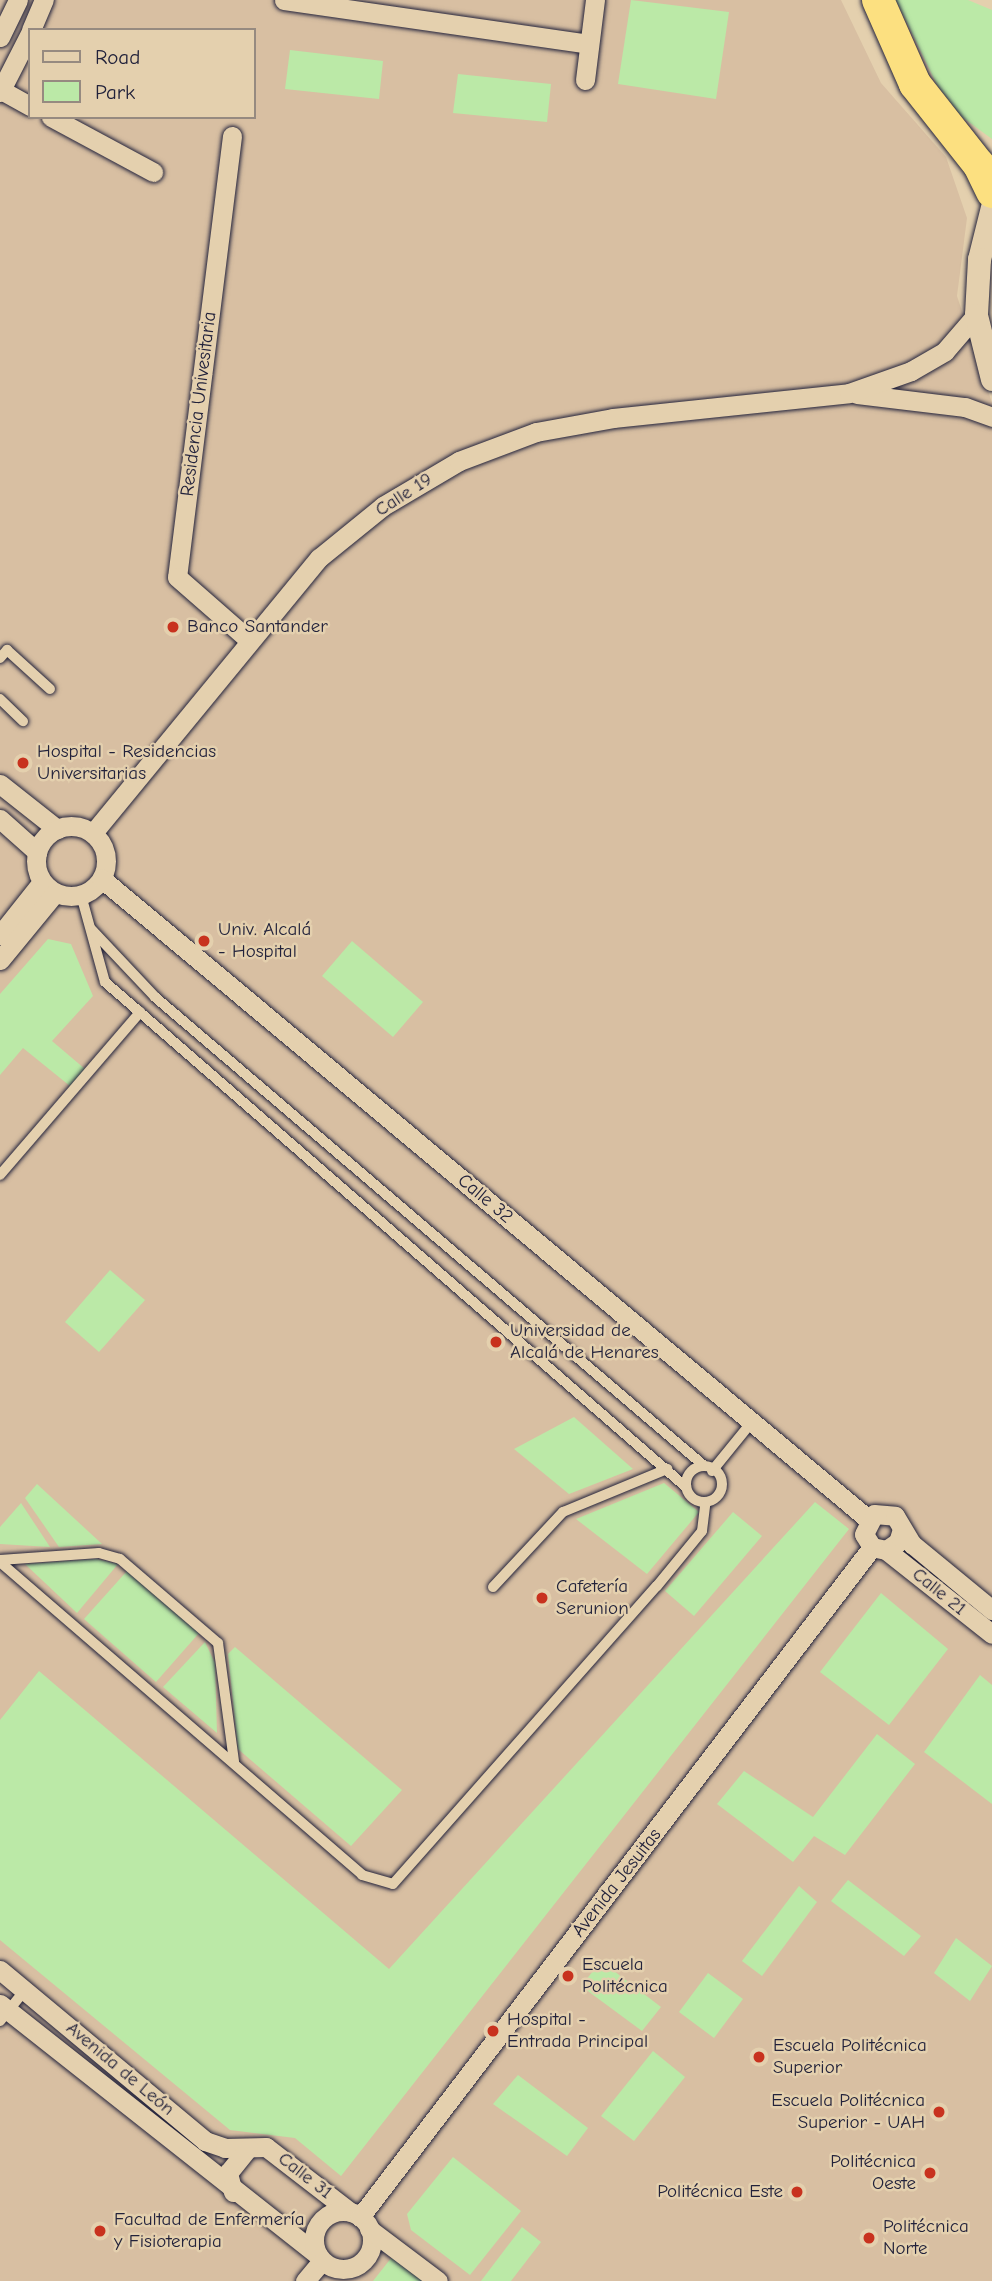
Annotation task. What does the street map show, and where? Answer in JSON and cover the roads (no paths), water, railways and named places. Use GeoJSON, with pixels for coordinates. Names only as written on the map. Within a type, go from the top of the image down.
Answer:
{"type":"FeatureCollection","features":[{"type":"Feature","properties":{"kind":"highway"},"geometry":{"type":"LineString","coordinates":[[878,0],[915,84],[979,165],[992,192]]}},
{"type":"Feature","properties":{"kind":"street"},"geometry":{"type":"LineString","coordinates":[[0,37],[18,0]]}},
{"type":"Feature","properties":{"kind":"street"},"geometry":{"type":"LineString","coordinates":[[31,28],[44,0]]}},
{"type":"Feature","properties":{"kind":"street"},"geometry":{"type":"LineString","coordinates":[[284,0],[589,44]]}},
{"type":"Feature","properties":{"kind":"street"},"geometry":{"type":"LineString","coordinates":[[586,80],[595,0]]}},
{"type":"Feature","properties":{"kind":"street"},"geometry":{"type":"LineString","coordinates":[[28,35],[0,91],[28,105]]}},
{"type":"Feature","properties":{"kind":"street"},"geometry":{"type":"LineString","coordinates":[[55,119],[153,172]]}},
{"type":"Feature","properties":{"kind":"street","name":"Residencia Univesitaria"},"geometry":{"type":"LineString","coordinates":[[232,136],[177,577],[249,640]]}},
{"type":"Feature","properties":{"kind":"street"},"geometry":{"type":"LineString","coordinates":[[992,207],[979,259],[976,315],[992,379]]}},
{"type":"Feature","properties":{"kind":"street","name":"Calle 19"},"geometry":{"type":"LineString","coordinates":[[849,393],[911,371],[945,351],[976,315]]}},
{"type":"Feature","properties":{"kind":"street","name":"Calle 19"},"geometry":{"type":"LineString","coordinates":[[93,833],[319,558],[383,506],[459,461],[536,432],[613,418],[849,393],[965,407],[992,417]]}},
{"type":"Feature","properties":{"kind":"street"},"geometry":{"type":"LineString","coordinates":[[0,784],[57,829]]}},
{"type":"Feature","properties":{"kind":"street"},"geometry":{"type":"LineString","coordinates":[[0,819],[37,852],[49,887]]}},
{"type":"Feature","properties":{"kind":"street"},"geometry":{"type":"LineString","coordinates":[[37,852],[57,829],[76,826],[93,833],[105,850],[102,879],[81,895],[49,887]]}},
{"type":"Feature","properties":{"kind":"street","name":"Calle 32"},"geometry":{"type":"LineString","coordinates":[[102,879],[868,1519]]}},
{"type":"Feature","properties":{"kind":"street"},"geometry":{"type":"LineString","coordinates":[[0,935],[49,887]]}},
{"type":"Feature","properties":{"kind":"street"},"geometry":{"type":"LineString","coordinates":[[0,960],[49,887]]}},
{"type":"Feature","properties":{"kind":"street"},"geometry":{"type":"LineString","coordinates":[[888,1513],[902,1529],[898,1542],[879,1548],[864,1534],[868,1519],[888,1513]]}},
{"type":"Feature","properties":{"kind":"street","name":"Calle 21"},"geometry":{"type":"LineString","coordinates":[[902,1529],[992,1610]]}},
{"type":"Feature","properties":{"kind":"street","name":"Calle 21"},"geometry":{"type":"LineString","coordinates":[[879,1548],[992,1634]]}},
{"type":"Feature","properties":{"kind":"street","name":"Avenida Jesuitas"},"geometry":{"type":"LineString","coordinates":[[360,2219],[879,1548]]}},
{"type":"Feature","properties":{"kind":"street","name":"Avenida de León"},"geometry":{"type":"LineString","coordinates":[[0,1970],[205,2141],[248,2148]]}},
{"type":"Feature","properties":{"kind":"street","name":"Avenida de León"},"geometry":{"type":"LineString","coordinates":[[3,2012],[233,2192]]}},
{"type":"Feature","properties":{"kind":"street"},"geometry":{"type":"LineString","coordinates":[[248,2148],[228,2173],[233,2192],[331,2266]]}},
{"type":"Feature","properties":{"kind":"street","name":"Calle 31"},"geometry":{"type":"LineString","coordinates":[[248,2148],[284,2157],[360,2219]]}},
{"type":"Feature","properties":{"kind":"street"},"geometry":{"type":"LineString","coordinates":[[305,2281],[331,2266],[365,2259],[360,2219]]}},
{"type":"Feature","properties":{"kind":"street"},"geometry":{"type":"LineString","coordinates":[[331,2266],[319,2223],[360,2219],[438,2281]]}},
{"type":"Feature","properties":{"kind":"lane"},"geometry":{"type":"LineString","coordinates":[[0,658],[7,650],[50,689]]}},
{"type":"Feature","properties":{"kind":"lane"},"geometry":{"type":"LineString","coordinates":[[0,699],[23,721]]}},
{"type":"Feature","properties":{"kind":"lane"},"geometry":{"type":"LineString","coordinates":[[81,895],[105,982],[705,1504]]}},
{"type":"Feature","properties":{"kind":"lane"},"geometry":{"type":"LineString","coordinates":[[89,926],[155,997],[712,1471],[722,1481],[723,1495],[705,1504]]}},
{"type":"Feature","properties":{"kind":"lane"},"geometry":{"type":"LineString","coordinates":[[0,1175],[140,1012]]}},
{"type":"Feature","properties":{"kind":"lane"},"geometry":{"type":"LineString","coordinates":[[712,1471],[751,1423]]}},
{"type":"Feature","properties":{"kind":"lane"},"geometry":{"type":"LineString","coordinates":[[686,1487],[684,1476],[702,1464]]}},
{"type":"Feature","properties":{"kind":"lane"},"geometry":{"type":"LineString","coordinates":[[493,1587],[563,1512],[667,1469]]}},
{"type":"Feature","properties":{"kind":"lane"},"geometry":{"type":"LineString","coordinates":[[0,1561],[362,1875],[393,1884],[543,1721],[702,1531],[705,1504]]}},
{"type":"Feature","properties":{"kind":"lane"},"geometry":{"type":"LineString","coordinates":[[0,1561],[99,1553],[120,1559],[218,1643],[234,1762]]}},
{"type":"Feature","properties":{"kind":"lane"},"geometry":{"type":"LineString","coordinates":[[3,2012],[25,1990]]}},
{"type":"Feature","properties":{"kind":"place","name":"Banco Santander"},"geometry":{"type":"Point","coordinates":[173,627]}},
{"type":"Feature","properties":{"kind":"place","name":"Hospital - Residencias Universitarias"},"geometry":{"type":"Point","coordinates":[23,763]}},
{"type":"Feature","properties":{"kind":"place","name":"Univ. Alcalá - Hospital"},"geometry":{"type":"Point","coordinates":[204,941]}},
{"type":"Feature","properties":{"kind":"place","name":"Universidad de Alcalá de Henares"},"geometry":{"type":"Point","coordinates":[496,1342]}},
{"type":"Feature","properties":{"kind":"place","name":"Cafetería Serunion"},"geometry":{"type":"Point","coordinates":[542,1598]}},
{"type":"Feature","properties":{"kind":"place","name":"Escuela Politécnica"},"geometry":{"type":"Point","coordinates":[568,1976]}},
{"type":"Feature","properties":{"kind":"place","name":"Hospital - Entrada Principal"},"geometry":{"type":"Point","coordinates":[493,2031]}},
{"type":"Feature","properties":{"kind":"place","name":"Escuela Politécnica Superior"},"geometry":{"type":"Point","coordinates":[759,2057]}},
{"type":"Feature","properties":{"kind":"place","name":"Escuela Politécnica Superior - UAH"},"geometry":{"type":"Point","coordinates":[939,2112]}},
{"type":"Feature","properties":{"kind":"place","name":"Politécnica Oeste"},"geometry":{"type":"Point","coordinates":[930,2173]}},
{"type":"Feature","properties":{"kind":"place","name":"Politécnica Este"},"geometry":{"type":"Point","coordinates":[797,2192]}},
{"type":"Feature","properties":{"kind":"place","name":"Facultad de Enfermería y Fisioterapia"},"geometry":{"type":"Point","coordinates":[100,2231]}},
{"type":"Feature","properties":{"kind":"place","name":"Politécnica Norte"},"geometry":{"type":"Point","coordinates":[869,2238]}}]}
